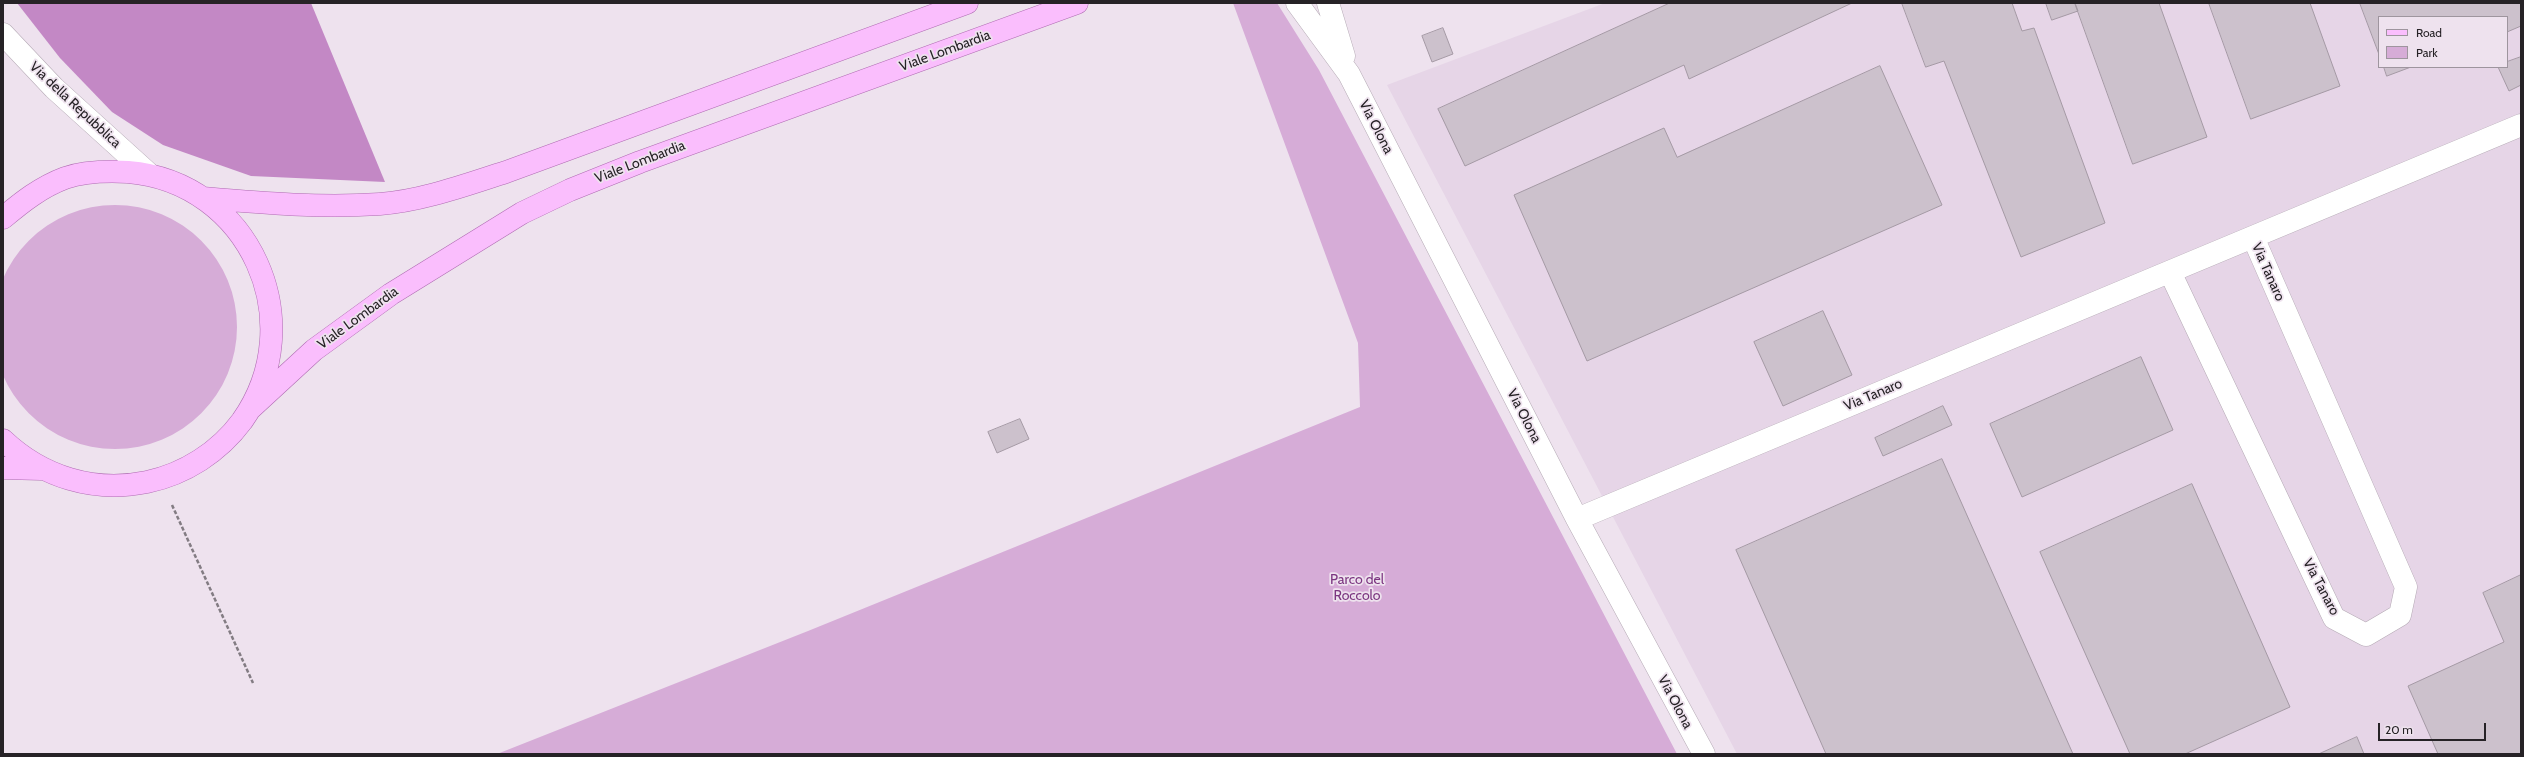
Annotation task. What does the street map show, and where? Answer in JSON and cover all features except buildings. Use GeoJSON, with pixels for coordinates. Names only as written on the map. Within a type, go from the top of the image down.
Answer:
{"type":"FeatureCollection","features":[{"type":"Feature","properties":{"kind":"main road"},"geometry":{"type":"LineString","coordinates":[[204,198],[306,206],[381,204],[444,192],[506,172],[967,3]]}},
{"type":"Feature","properties":{"kind":"main road","name":"Viale Lombardia"},"geometry":{"type":"LineString","coordinates":[[250,409],[314,350],[390,294],[522,213],[570,190],[640,162],[1077,3]]}},
{"type":"Feature","properties":{"kind":"main road"},"geometry":{"type":"LineString","coordinates":[[3,218],[28,196],[66,178],[108,170],[149,174],[178,183],[204,198],[233,224],[256,257],[269,294],[272,334],[266,373],[250,409],[233,433],[212,453],[187,468],[160,480],[130,486],[100,486],[69,480],[41,468],[17,453],[3,440]]}},
{"type":"Feature","properties":{"kind":"main road"},"geometry":{"type":"LineString","coordinates":[[3,468],[41,468]]}},
{"type":"Feature","properties":{"kind":"street","name":"Via Olona"},"geometry":{"type":"LineString","coordinates":[[1297,3],[1349,74],[1577,519],[1704,754]]}},
{"type":"Feature","properties":{"kind":"street","name":"Via Olona"},"geometry":{"type":"LineString","coordinates":[[1328,3],[1349,74]]}},
{"type":"Feature","properties":{"kind":"street","name":"Via della Repubblica"},"geometry":{"type":"LineString","coordinates":[[3,34],[54,88],[149,174]]}},
{"type":"Feature","properties":{"kind":"street","name":"Via Tanaro"},"geometry":{"type":"LineString","coordinates":[[1577,519],[2521,125]]}},
{"type":"Feature","properties":{"kind":"street","name":"Via Tanaro"},"geometry":{"type":"LineString","coordinates":[[2170,272],[2334,618],[2366,635],[2400,615],[2406,587],[2253,237]]}},
{"type":"Feature","properties":{"kind":"path"},"geometry":{"type":"LineString","coordinates":[[160,480],[253,682]]}},
{"type":"Feature","properties":{"kind":"shaded area"},"geometry":{"type":"Polygon","coordinates":[[[17,3],[311,3],[385,182],[251,176],[163,145],[112,112],[60,58],[17,3]]]}},
{"type":"Feature","properties":{"kind":"shaded area"},"geometry":{"type":"Polygon","coordinates":[[[1605,3],[2521,3],[2521,754],[1737,754],[1387,85],[1605,3]]]}},
{"type":"Feature","properties":{"kind":"green space","name":"Parco del Roccolo"},"geometry":{"type":"Polygon","coordinates":[[[1233,3],[1277,3],[1319,70],[1677,754],[497,754],[808,631],[1360,407],[1358,343],[1233,3]]]}},
{"type":"Feature","properties":{"kind":"green space"},"geometry":{"type":"Polygon","coordinates":[[[115,205],[139,208],[162,215],[183,226],[201,241],[216,259],[227,280],[236,315],[237,327],[234,351],[227,374],[216,395],[201,413],[183,428],[162,439],[139,446],[115,449],[91,446],[68,439],[47,428],[29,413],[14,395],[3,374],[-1,362],[-1,292],[3,280],[14,259],[29,241],[47,226],[68,215],[91,208],[115,205]]]}}]}
